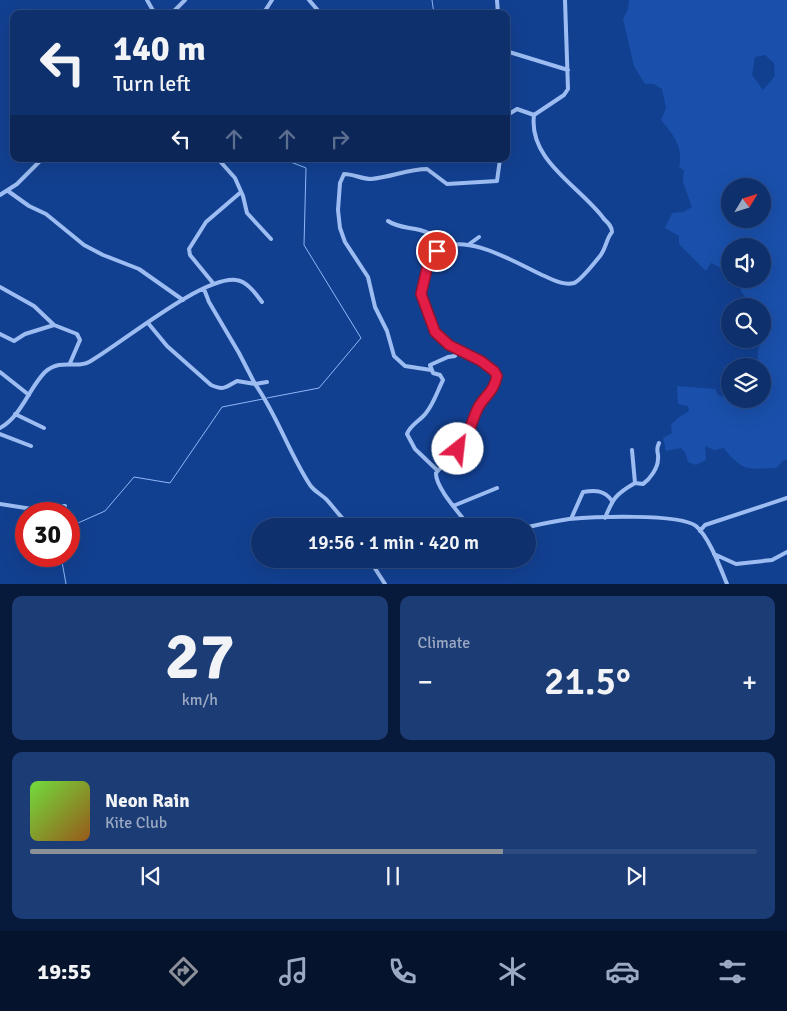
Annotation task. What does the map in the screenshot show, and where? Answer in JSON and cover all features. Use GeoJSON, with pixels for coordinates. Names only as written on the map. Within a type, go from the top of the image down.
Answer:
{"type":"FeatureCollection","features":[{"type":"Feature","properties":{"kind":"street"},"geometry":{"type":"LineString","coordinates":[[175,10],[185,0]]}},
{"type":"Feature","properties":{"kind":"street"},"geometry":{"type":"LineString","coordinates":[[309,0],[318,10]]}},
{"type":"Feature","properties":{"kind":"street"},"geometry":{"type":"LineString","coordinates":[[534,115],[566,92],[568,70],[565,0]]}},
{"type":"Feature","properties":{"kind":"street"},"geometry":{"type":"LineString","coordinates":[[510,52],[568,70]]}},
{"type":"Feature","properties":{"kind":"street"},"geometry":{"type":"LineString","coordinates":[[510,113],[517,109],[534,115]]}},
{"type":"Feature","properties":{"kind":"street"},"geometry":{"type":"LineString","coordinates":[[463,518],[435,476],[437,470],[464,442],[479,406],[495,385],[497,376],[494,371],[481,361],[449,345],[435,332],[421,294],[428,264],[432,257],[444,246],[460,243],[478,247],[550,279],[567,284],[578,281],[601,255],[612,228],[558,173],[541,151],[536,134],[534,115]]}},
{"type":"Feature","properties":{"kind":"street"},"geometry":{"type":"LineString","coordinates":[[0,195],[17,184],[39,162]]}},
{"type":"Feature","properties":{"kind":"street"},"geometry":{"type":"LineString","coordinates":[[221,162],[231,171],[241,192],[247,213],[271,239]]}},
{"type":"Feature","properties":{"kind":"street"},"geometry":{"type":"LineString","coordinates":[[437,470],[415,449],[407,434],[408,430],[424,416],[430,407],[443,380],[440,375],[433,373],[431,370],[405,366],[394,356],[388,331],[375,308],[368,277],[345,242],[340,228],[338,210],[340,183],[344,174],[371,179],[428,168],[447,184],[473,181],[493,183],[496,181],[499,162]]}},
{"type":"Feature","properties":{"kind":"street"},"geometry":{"type":"LineString","coordinates":[[8,190],[29,206],[46,214],[84,245],[103,255],[139,269],[183,300]]}},
{"type":"Feature","properties":{"kind":"street"},"geometry":{"type":"LineString","coordinates":[[213,283],[190,255],[189,249],[206,222],[241,192]]}},
{"type":"Feature","properties":{"kind":"street"},"geometry":{"type":"LineString","coordinates":[[388,221],[395,225],[437,236],[450,245]]}},
{"type":"Feature","properties":{"kind":"street"},"geometry":{"type":"LineString","coordinates":[[468,245],[479,237]]}},
{"type":"Feature","properties":{"kind":"street"},"geometry":{"type":"LineString","coordinates":[[0,428],[8,422],[46,372],[54,366],[70,363],[87,363],[183,300],[213,283],[241,281],[252,289],[262,302]]}},
{"type":"Feature","properties":{"kind":"street"},"geometry":{"type":"LineString","coordinates":[[0,287],[34,306],[54,325],[68,330],[79,337],[80,340],[70,363]]}},
{"type":"Feature","properties":{"kind":"street"},"geometry":{"type":"LineString","coordinates":[[204,289],[209,302],[255,384],[265,398],[296,462],[310,486],[316,493],[326,498],[343,518]]}},
{"type":"Feature","properties":{"kind":"street"},"geometry":{"type":"LineString","coordinates":[[148,323],[167,346],[211,385],[218,388],[228,388],[237,381],[255,384],[266,382]]}},
{"type":"Feature","properties":{"kind":"street"},"geometry":{"type":"LineString","coordinates":[[0,334],[14,341],[25,334],[54,325]]}},
{"type":"Feature","properties":{"kind":"street"},"geometry":{"type":"LineString","coordinates":[[431,370],[432,363],[455,356],[459,350]]}},
{"type":"Feature","properties":{"kind":"street"},"geometry":{"type":"LineString","coordinates":[[0,372],[29,395]]}},
{"type":"Feature","properties":{"kind":"street"},"geometry":{"type":"LineString","coordinates":[[14,414],[44,428]]}},
{"type":"Feature","properties":{"kind":"street"},"geometry":{"type":"LineString","coordinates":[[0,434],[31,446]]}},
{"type":"Feature","properties":{"kind":"street"},"geometry":{"type":"LineString","coordinates":[[605,518],[612,501],[621,491],[635,483],[643,484],[650,478],[658,460],[656,449],[659,443]]}},
{"type":"Feature","properties":{"kind":"street"},"geometry":{"type":"LineString","coordinates":[[632,450],[635,483]]}},
{"type":"Feature","properties":{"kind":"street"},"geometry":{"type":"LineString","coordinates":[[453,506],[497,488]]}},
{"type":"Feature","properties":{"kind":"street"},"geometry":{"type":"LineString","coordinates":[[571,519],[583,492],[599,491],[608,496],[612,501]]}},
{"type":"Feature","properties":{"kind":"street"},"geometry":{"type":"LineString","coordinates":[[700,531],[706,525],[787,498]]}},
{"type":"Feature","properties":{"kind":"street"},"geometry":{"type":"LineString","coordinates":[[0,504],[15,506]]}},
{"type":"Feature","properties":{"kind":"street"},"geometry":{"type":"LineString","coordinates":[[536,526],[571,519],[605,518],[666,519],[687,522],[695,525],[700,531],[714,554],[727,584]]}},
{"type":"Feature","properties":{"kind":"street"},"geometry":{"type":"LineString","coordinates":[[714,554],[736,564],[772,560],[787,552]]}},
{"type":"Feature","properties":{"kind":"street"},"geometry":{"type":"LineString","coordinates":[[375,568],[385,584]]}},
{"type":"Feature","properties":{"kind":"shaded area"},"geometry":{"type":"Polygon","coordinates":[[[629,0],[787,0],[787,460],[784,460],[776,468],[759,469],[741,465],[724,448],[714,450],[705,446],[706,460],[696,465],[688,462],[685,452],[681,448],[666,451],[663,438],[672,433],[671,425],[689,411],[688,406],[678,404],[677,386],[715,389],[721,396],[721,408],[771,408],[771,358],[758,358],[758,351],[759,348],[771,348],[771,298],[746,298],[740,290],[742,288],[771,288],[771,238],[721,238],[721,268],[711,263],[706,271],[679,244],[679,236],[665,228],[672,213],[683,212],[692,207],[683,182],[684,170],[679,167],[679,147],[661,120],[666,108],[662,89],[654,84],[645,84],[634,66],[623,19],[628,10],[629,0]],[[765,55],[755,57],[752,75],[763,90],[775,76],[774,63],[765,55]]]}},
{"type":"Feature","properties":{"kind":"waterway"},"geometry":{"type":"LineString","coordinates":[[432,0],[433,10]]}},
{"type":"Feature","properties":{"kind":"waterway"},"geometry":{"type":"LineString","coordinates":[[267,398],[319,388],[361,338],[304,245],[306,168],[291,162]]}},
{"type":"Feature","properties":{"kind":"waterway"},"geometry":{"type":"LineString","coordinates":[[80,522],[105,511],[134,477],[170,483],[222,407],[263,399]]}},
{"type":"Feature","properties":{"kind":"waterway"},"geometry":{"type":"LineString","coordinates":[[63,567],[66,584]]}},
{"type":"Feature","properties":{"kind":"route"},"geometry":{"type":"LineString","coordinates":[[437,251],[428,264],[421,294],[433,329],[449,345],[455,346],[481,361],[494,371],[497,376],[495,385],[479,406],[464,442],[458,449]]}}]}
